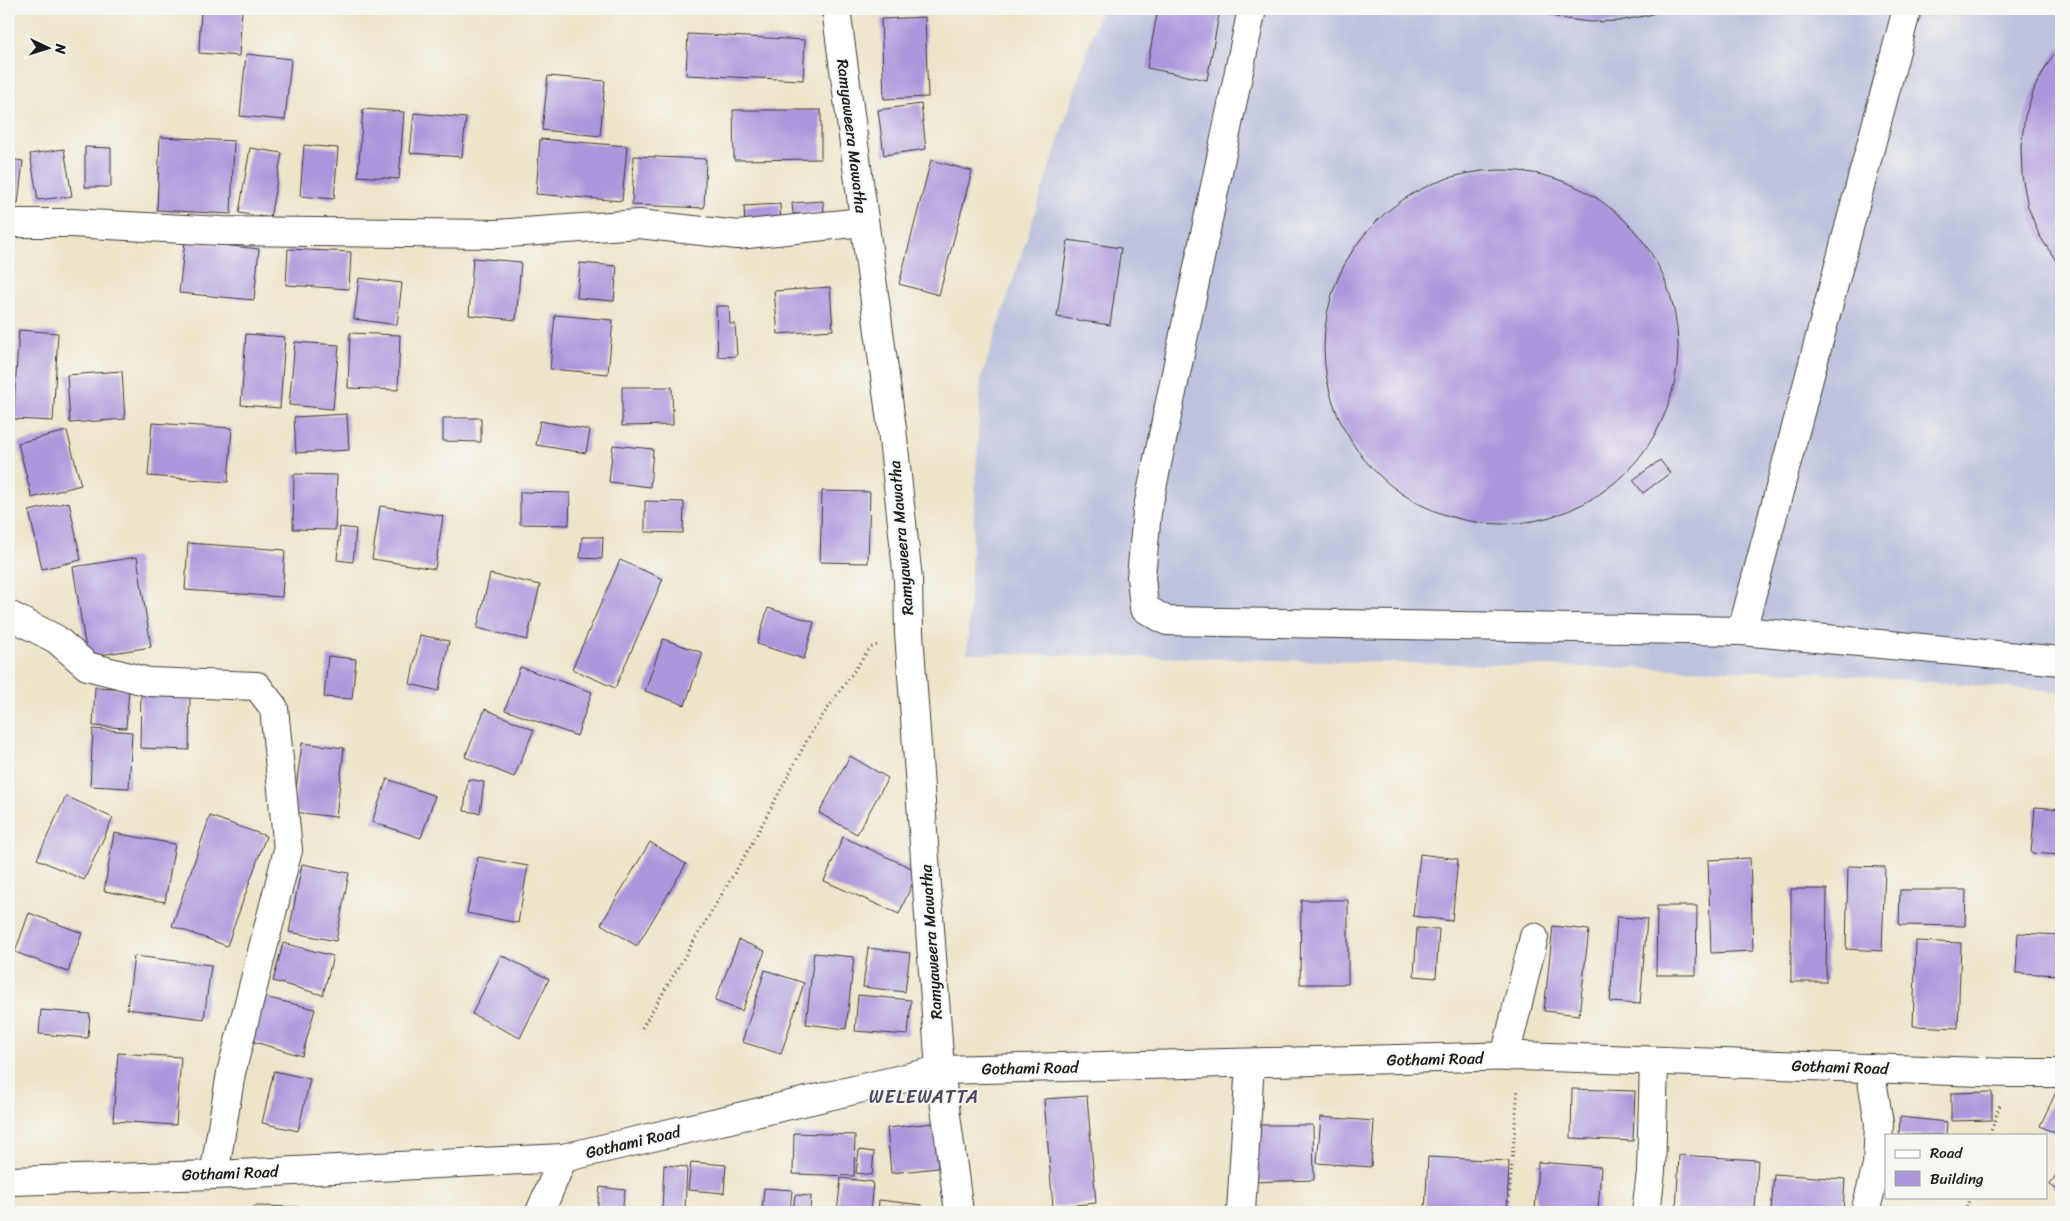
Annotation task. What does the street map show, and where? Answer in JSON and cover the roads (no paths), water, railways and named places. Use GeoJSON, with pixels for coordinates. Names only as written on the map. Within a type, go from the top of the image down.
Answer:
{"type":"FeatureCollection","features":[{"type":"Feature","properties":{"kind":"street","name":"Ramyaweera Mawatha"},"geometry":{"type":"LineString","coordinates":[[836,9],[892,429],[908,580],[909,633],[940,1070],[959,1212]]}},
{"type":"Feature","properties":{"kind":"street"},"geometry":{"type":"LineString","coordinates":[[1252,9],[1147,512],[1141,577],[1144,608],[1167,621],[1742,631],[2061,661]]}},
{"type":"Feature","properties":{"kind":"street"},"geometry":{"type":"LineString","coordinates":[[1742,631],[1906,9]]}},
{"type":"Feature","properties":{"kind":"street"},"geometry":{"type":"LineString","coordinates":[[9,223],[70,223],[222,231],[487,234],[639,224],[738,235],[863,222]]}},
{"type":"Feature","properties":{"kind":"street"},"geometry":{"type":"LineString","coordinates":[[9,615],[56,639],[87,666],[149,682],[257,686],[274,708],[288,850],[232,1073],[214,1174]]}},
{"type":"Feature","properties":{"kind":"street"},"geometry":{"type":"LineString","coordinates":[[1513,1057],[1534,937]]}},
{"type":"Feature","properties":{"kind":"street","name":"Gothami Road"},"geometry":{"type":"LineString","coordinates":[[9,1181],[214,1174],[563,1158],[940,1070],[1513,1057],[2061,1072]]}},
{"type":"Feature","properties":{"kind":"street"},"geometry":{"type":"LineString","coordinates":[[1646,1212],[1651,1172],[1654,1061]]}},
{"type":"Feature","properties":{"kind":"street"},"geometry":{"type":"LineString","coordinates":[[1241,1212],[1250,1063]]}},
{"type":"Feature","properties":{"kind":"street"},"geometry":{"type":"LineString","coordinates":[[1865,1212],[1877,1166],[1879,1123],[1870,1068]]}},
{"type":"Feature","properties":{"kind":"street"},"geometry":{"type":"LineString","coordinates":[[540,1212],[563,1158]]}},
{"type":"Feature","properties":{"kind":"district","name":"WELEWATTA"},"geometry":{"type":"Point","coordinates":[924,1096]}}]}
